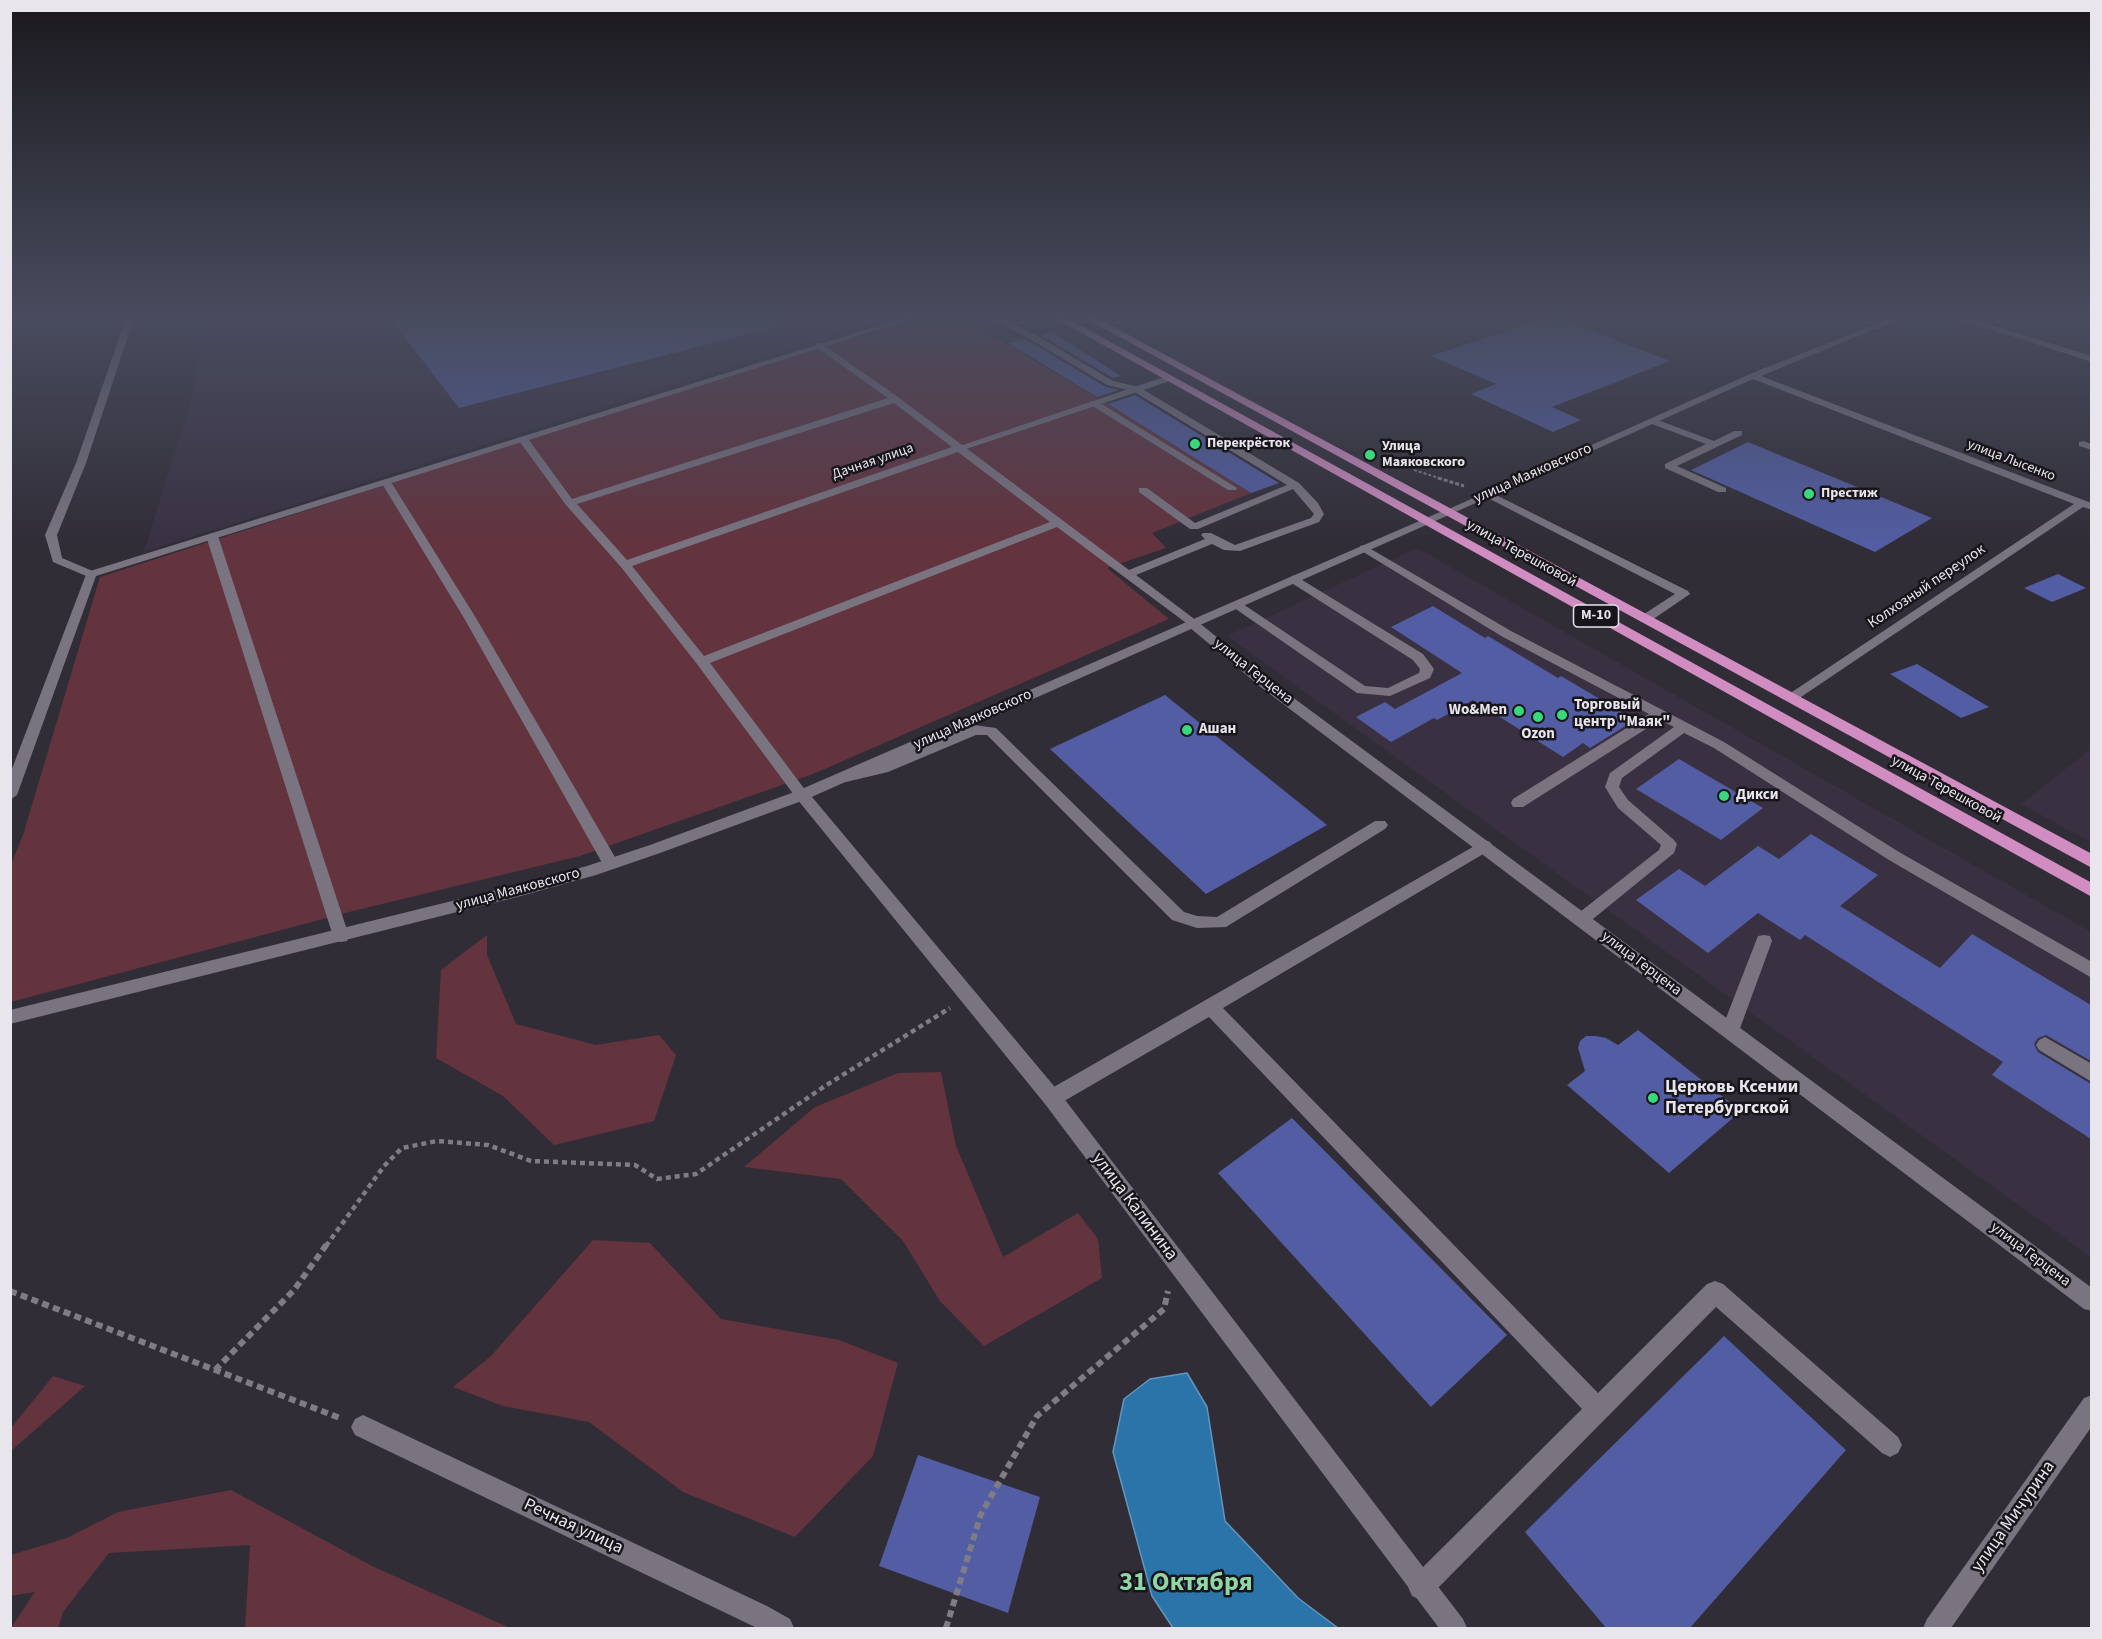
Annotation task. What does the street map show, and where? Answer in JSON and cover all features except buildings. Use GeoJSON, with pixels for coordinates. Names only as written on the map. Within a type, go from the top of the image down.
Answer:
{"type":"FeatureCollection","features":[{"type":"Feature","properties":{"kind":"highway","name":"улица Терешковой"},"geometry":{"type":"LineString","coordinates":[[1195,394],[2091,891]]}},
{"type":"Feature","properties":{"kind":"highway","name":"улица Терешковой"},"geometry":{"type":"LineString","coordinates":[[1231,394],[2091,862]]}},
{"type":"Feature","properties":{"kind":"street"},"geometry":{"type":"LineString","coordinates":[[104,394],[81,463],[51,535],[57,560],[91,574],[661,394]]}},
{"type":"Feature","properties":{"kind":"street","name":"улица Герцена"},"geometry":{"type":"LineString","coordinates":[[889,394],[1193,624],[1267,685],[2091,1301]]}},
{"type":"Feature","properties":{"kind":"street","name":"Дачная улица"},"geometry":{"type":"LineString","coordinates":[[625,565],[1120,394]]}},
{"type":"Feature","properties":{"kind":"street"},"geometry":{"type":"LineString","coordinates":[[1143,490],[1228,549],[1236,549],[1315,520],[1319,514],[1314,505],[1295,485],[1145,394]]}},
{"type":"Feature","properties":{"kind":"street","name":"улица Маяковского"},"geometry":{"type":"LineString","coordinates":[[10,1017],[521,890],[611,864],[802,795],[1712,394]]}},
{"type":"Feature","properties":{"kind":"street","name":"улица Лысенко"},"geometry":{"type":"LineString","coordinates":[[1801,394],[2086,505]]}},
{"type":"Feature","properties":{"kind":"street"},"geometry":{"type":"LineString","coordinates":[[570,503],[895,399]]}},
{"type":"Feature","properties":{"kind":"street"},"geometry":{"type":"LineString","coordinates":[[1094,403],[1232,488]]}},
{"type":"Feature","properties":{"kind":"street"},"geometry":{"type":"LineString","coordinates":[[1652,421],[1714,444]]}},
{"type":"Feature","properties":{"kind":"street"},"geometry":{"type":"LineString","coordinates":[[1722,490],[1669,466],[1738,433]]}},
{"type":"Feature","properties":{"kind":"street","name":"улица Калинина"},"geometry":{"type":"LineString","coordinates":[[522,438],[570,503],[625,565],[702,661],[802,795],[1052,1098],[1454,1629]]}},
{"type":"Feature","properties":{"kind":"street"},"geometry":{"type":"LineString","coordinates":[[386,482],[470,618],[611,864]]}},
{"type":"Feature","properties":{"kind":"street"},"geometry":{"type":"LineString","coordinates":[[1194,527],[1295,485]]}},
{"type":"Feature","properties":{"kind":"street"},"geometry":{"type":"LineString","coordinates":[[1488,494],[1684,594],[1645,619]]}},
{"type":"Feature","properties":{"kind":"street","name":"Колхозный переулок"},"geometry":{"type":"LineString","coordinates":[[1790,698],[2086,505]]}},
{"type":"Feature","properties":{"kind":"street"},"geometry":{"type":"LineString","coordinates":[[702,661],[1057,523]]}},
{"type":"Feature","properties":{"kind":"street"},"geometry":{"type":"LineString","coordinates":[[212,536],[341,936]]}},
{"type":"Feature","properties":{"kind":"street"},"geometry":{"type":"LineString","coordinates":[[1127,575],[1213,540]]}},
{"type":"Feature","properties":{"kind":"street"},"geometry":{"type":"LineString","coordinates":[[1364,548],[1507,634],[1719,746],[1894,856],[2091,970]]}},
{"type":"Feature","properties":{"kind":"street"},"geometry":{"type":"LineString","coordinates":[[10,795],[91,574]]}},
{"type":"Feature","properties":{"kind":"street"},"geometry":{"type":"LineString","coordinates":[[1236,605],[1362,690],[1390,692],[1425,675],[1427,669],[1418,657],[1294,579]]}},
{"type":"Feature","properties":{"kind":"street"},"geometry":{"type":"LineString","coordinates":[[1518,803],[1659,714]]}},
{"type":"Feature","properties":{"kind":"street"},"geometry":{"type":"LineString","coordinates":[[1582,919],[1666,853],[1669,844],[1658,832],[1623,804],[1612,787],[1615,776],[1683,727]]}},
{"type":"Feature","properties":{"kind":"street"},"geometry":{"type":"LineString","coordinates":[[843,777],[883,769],[974,730],[991,731],[1178,916],[1197,922],[1220,922],[1380,825]]}},
{"type":"Feature","properties":{"kind":"street"},"geometry":{"type":"LineString","coordinates":[[1052,1098],[1212,1007],[1485,846]]}},
{"type":"Feature","properties":{"kind":"street"},"geometry":{"type":"LineString","coordinates":[[1731,1031],[1764,941]]}},
{"type":"Feature","properties":{"kind":"street"},"geometry":{"type":"LineString","coordinates":[[1212,1007],[1598,1410]]}},
{"type":"Feature","properties":{"kind":"street"},"geometry":{"type":"LineString","coordinates":[[2045,1045],[2091,1074]]}},
{"type":"Feature","properties":{"kind":"street"},"geometry":{"type":"LineString","coordinates":[[1421,1587],[1715,1292],[1890,1445]]}},
{"type":"Feature","properties":{"kind":"street","name":"улица Мичурина"},"geometry":{"type":"LineString","coordinates":[[1936,1629],[2091,1406]]}},
{"type":"Feature","properties":{"kind":"street","name":"Речная улица"},"geometry":{"type":"LineString","coordinates":[[363,1427],[758,1615],[781,1629]]}},
{"type":"Feature","properties":{"kind":"path"},"geometry":{"type":"LineString","coordinates":[[1409,468],[1488,494]]}},
{"type":"Feature","properties":{"kind":"path"},"geometry":{"type":"LineString","coordinates":[[215,1370],[294,1290],[384,1166],[402,1148],[437,1141],[488,1145],[531,1161],[635,1166],[657,1179],[696,1174],[825,1086],[969,997]]}},
{"type":"Feature","properties":{"kind":"path"},"geometry":{"type":"LineString","coordinates":[[946,1629],[981,1514],[1037,1416],[1164,1309],[1175,1261]]}},
{"type":"Feature","properties":{"kind":"path"},"geometry":{"type":"LineString","coordinates":[[10,1291],[363,1427]]}},
{"type":"Feature","properties":{"kind":"shaded area"},"geometry":{"type":"Polygon","coordinates":[[[192,394],[644,394],[144,552],[192,394]]]}},
{"type":"Feature","properties":{"kind":"shaded area"},"geometry":{"type":"Polygon","coordinates":[[[672,394],[1092,394],[1251,493],[1152,533],[1166,548],[1107,568],[1169,619],[813,774],[580,856],[353,911],[11,1002],[10,867],[23,835],[100,577],[672,394]]]}},
{"type":"Feature","properties":{"kind":"shaded area"},"geometry":{"type":"Polygon","coordinates":[[[1417,548],[2091,932],[2091,1257],[1227,636],[1417,548]]]}},
{"type":"Feature","properties":{"kind":"shaded area"},"geometry":{"type":"Polygon","coordinates":[[[2091,749],[2091,842],[2021,804],[2091,749]]]}},
{"type":"Feature","properties":{"kind":"shaded area"},"geometry":{"type":"Polygon","coordinates":[[[487,935],[487,955],[516,1024],[596,1045],[659,1035],[676,1055],[654,1121],[554,1145],[503,1096],[436,1058],[441,970],[487,935]]]}},
{"type":"Feature","properties":{"kind":"shaded area"},"geometry":{"type":"Polygon","coordinates":[[[941,1072],[956,1146],[1003,1257],[1078,1213],[1098,1239],[1102,1278],[984,1346],[940,1301],[903,1241],[841,1179],[744,1167],[815,1107],[898,1073],[941,1072]]]}},
{"type":"Feature","properties":{"kind":"shaded area"},"geometry":{"type":"Polygon","coordinates":[[[593,1240],[650,1243],[721,1319],[839,1340],[898,1363],[873,1456],[795,1537],[683,1492],[589,1422],[503,1406],[453,1387],[491,1356],[593,1240]]]}},
{"type":"Feature","properties":{"kind":"shaded area"},"geometry":{"type":"Polygon","coordinates":[[[53,1376],[85,1386],[11,1451],[11,1428],[53,1376]]]}},
{"type":"Feature","properties":{"kind":"shaded area"},"geometry":{"type":"Polygon","coordinates":[[[231,1490],[372,1566],[510,1628],[245,1628],[250,1545],[109,1553],[63,1612],[58,1628],[11,1628],[35,1592],[11,1596],[11,1555],[67,1538],[118,1512],[231,1490]]]}},
{"type":"Feature","properties":{"kind":"water"},"geometry":{"type":"Polygon","coordinates":[[[1187,1373],[1207,1407],[1225,1521],[1298,1598],[1338,1628],[1173,1628],[1152,1596],[1113,1452],[1124,1399],[1150,1379],[1187,1373]]]}},
{"type":"Feature","properties":{"kind":"place","name":"Перекрёсток"},"geometry":{"type":"Point","coordinates":[1195,444]}},
{"type":"Feature","properties":{"kind":"place","name":"Улица Маяковского"},"geometry":{"type":"Point","coordinates":[1370,455]}},
{"type":"Feature","properties":{"kind":"place","name":"Престиж"},"geometry":{"type":"Point","coordinates":[1809,494]}},
{"type":"Feature","properties":{"kind":"place","name":"Wo&Men"},"geometry":{"type":"Point","coordinates":[1519,711]}},
{"type":"Feature","properties":{"kind":"place","name":"Торговый центр \"Маяк\""},"geometry":{"type":"Point","coordinates":[1562,715]}},
{"type":"Feature","properties":{"kind":"place","name":"Ozon"},"geometry":{"type":"Point","coordinates":[1538,717]}},
{"type":"Feature","properties":{"kind":"place","name":"Ашан"},"geometry":{"type":"Point","coordinates":[1187,730]}},
{"type":"Feature","properties":{"kind":"place","name":"Дикси"},"geometry":{"type":"Point","coordinates":[1724,796]}},
{"type":"Feature","properties":{"kind":"place","name":"Церковь Ксении Петербургской"},"geometry":{"type":"Point","coordinates":[1653,1098]}},
{"type":"Feature","properties":{"kind":"district","name":"31 Октября"},"geometry":{"type":"Point","coordinates":[1186,1584]}}]}
